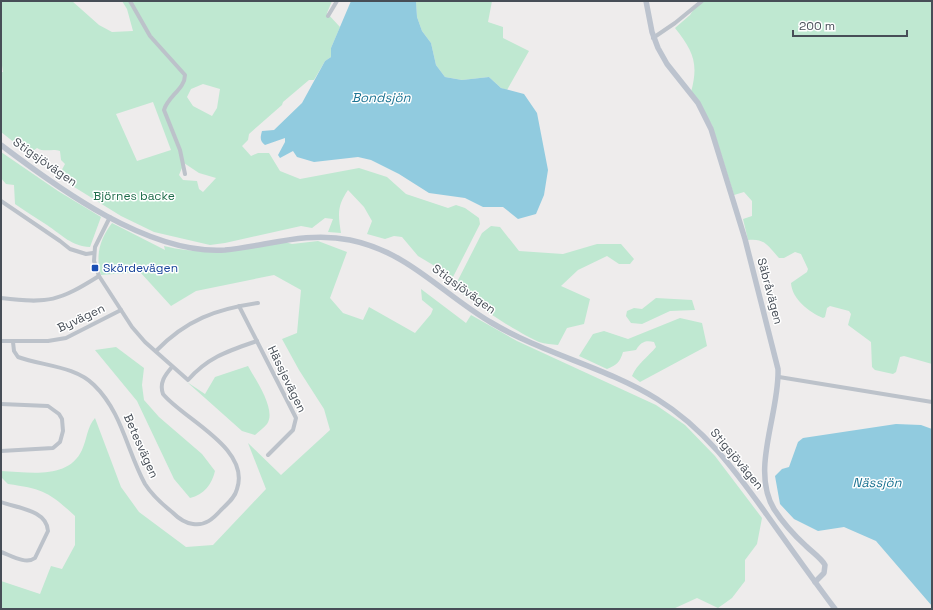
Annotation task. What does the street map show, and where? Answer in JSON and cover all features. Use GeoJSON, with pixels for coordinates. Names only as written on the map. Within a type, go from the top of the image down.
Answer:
{"type":"FeatureCollection","features":[{"type":"Feature","properties":{"kind":"main road","name":"Säbråvägen"},"geometry":{"type":"LineString","coordinates":[[646,1],[653,38],[667,64],[698,103],[711,129],[745,239],[776,355],[779,377],[766,455],[766,488],[773,508],[783,522],[825,565],[824,572],[815,582]]}},
{"type":"Feature","properties":{"kind":"main road","name":"Stigsjövägen"},"geometry":{"type":"LineString","coordinates":[[1,145],[39,172],[110,218],[158,240],[188,248],[223,250],[288,239],[321,236],[362,242],[399,257],[490,322],[521,339],[632,385],[680,415],[702,434],[732,467],[835,609]]}},
{"type":"Feature","properties":{"kind":"street"},"geometry":{"type":"LineString","coordinates":[[130,1],[150,36],[185,75],[184,83],[169,99],[164,110],[180,150],[185,174]]}},
{"type":"Feature","properties":{"kind":"street"},"geometry":{"type":"LineString","coordinates":[[328,16],[337,1]]}},
{"type":"Feature","properties":{"kind":"street"},"geometry":{"type":"LineString","coordinates":[[653,38],[702,1]]}},
{"type":"Feature","properties":{"kind":"street"},"geometry":{"type":"LineString","coordinates":[[1,201],[70,249],[86,254],[93,253]]}},
{"type":"Feature","properties":{"kind":"street"},"geometry":{"type":"LineString","coordinates":[[110,218],[97,240],[93,253],[95,268],[132,327],[172,367],[188,380],[201,366],[215,356],[257,341]]}},
{"type":"Feature","properties":{"kind":"street"},"geometry":{"type":"LineString","coordinates":[[1,298],[31,301],[57,299],[99,276]]}},
{"type":"Feature","properties":{"kind":"street"},"geometry":{"type":"LineString","coordinates":[[156,351],[187,324],[210,314],[239,306],[258,303]]}},
{"type":"Feature","properties":{"kind":"street","name":"Hässjevägen"},"geometry":{"type":"LineString","coordinates":[[239,306],[296,418],[293,430],[268,455]]}},
{"type":"Feature","properties":{"kind":"street","name":"Byvägen"},"geometry":{"type":"LineString","coordinates":[[1,341],[48,341],[66,338],[121,310]]}},
{"type":"Feature","properties":{"kind":"street","name":"Betesvägen"},"geometry":{"type":"LineString","coordinates":[[12,342],[14,351],[18,357],[74,372],[86,378],[95,386],[119,421],[145,483],[152,493],[183,521],[199,524],[213,519],[231,499],[238,489],[239,476],[234,462],[220,442],[163,394],[161,390],[163,380],[172,367]]}},
{"type":"Feature","properties":{"kind":"street"},"geometry":{"type":"LineString","coordinates":[[779,377],[932,402]]}},
{"type":"Feature","properties":{"kind":"street"},"geometry":{"type":"LineString","coordinates":[[1,404],[48,406],[59,414],[62,419],[64,431],[60,442],[53,448],[1,451]]}},
{"type":"Feature","properties":{"kind":"street"},"geometry":{"type":"LineString","coordinates":[[1,502],[37,514],[46,522],[48,534],[33,559],[26,560],[1,552]]}},
{"type":"Feature","properties":{"kind":"green space","name":"Björnes backe"},"geometry":{"type":"Polygon","coordinates":[[[1,1],[72,1],[99,25],[112,32],[133,31],[127,9],[122,1],[332,1],[327,13],[340,27],[331,48],[331,57],[325,61],[314,80],[309,80],[283,102],[282,105],[249,134],[248,140],[242,146],[251,156],[258,153],[269,153],[280,171],[300,179],[359,168],[387,177],[406,194],[448,208],[456,205],[465,208],[479,218],[480,224],[453,277],[418,256],[402,237],[394,236],[385,239],[367,234],[372,221],[364,207],[348,190],[339,210],[341,233],[328,232],[333,219],[325,218],[312,228],[301,226],[210,245],[154,232],[121,216],[58,177],[65,164],[61,160],[60,151],[43,150],[37,148],[29,154],[1,132],[1,72],[3,72],[1,59],[1,1]],[[203,84],[191,89],[187,97],[193,106],[212,116],[217,108],[220,89],[203,84]],[[153,102],[116,114],[137,161],[171,150],[153,102]],[[184,163],[179,175],[183,180],[197,181],[199,189],[203,192],[216,178],[199,173],[184,163]]]}},
{"type":"Feature","properties":{"kind":"green space"},"geometry":{"type":"Polygon","coordinates":[[[416,1],[492,1],[488,22],[503,27],[503,38],[529,51],[507,90],[501,88],[489,77],[462,80],[445,77],[436,65],[431,43],[422,31],[417,17],[416,1]]]}},
{"type":"Feature","properties":{"kind":"green space"},"geometry":{"type":"Polygon","coordinates":[[[699,1],[932,1],[932,364],[904,356],[900,357],[896,372],[893,374],[875,370],[872,367],[871,342],[848,325],[851,314],[849,311],[830,306],[827,308],[825,317],[823,318],[807,309],[794,294],[791,283],[807,272],[808,269],[801,254],[795,252],[784,258],[779,258],[766,244],[758,240],[748,240],[743,219],[752,216],[752,201],[744,192],[734,195],[712,125],[691,92],[694,73],[693,58],[686,44],[675,28],[690,15],[699,1]]]}},
{"type":"Feature","properties":{"kind":"green space"},"geometry":{"type":"Polygon","coordinates":[[[1,152],[58,191],[101,217],[90,247],[77,245],[15,204],[14,185],[6,184],[1,178],[1,152]]]}},
{"type":"Feature","properties":{"kind":"green space"},"geometry":{"type":"Polygon","coordinates":[[[112,223],[165,250],[164,246],[196,251],[210,251],[239,249],[285,242],[292,244],[318,241],[347,252],[330,298],[343,313],[363,320],[369,307],[415,333],[431,314],[433,309],[422,300],[421,289],[466,323],[471,315],[517,341],[656,405],[685,425],[715,456],[762,518],[757,544],[745,560],[745,581],[732,598],[718,608],[697,598],[673,609],[1,609],[1,581],[40,594],[51,566],[62,569],[75,545],[75,516],[45,493],[30,488],[8,484],[2,478],[1,471],[35,473],[58,470],[67,466],[76,460],[82,450],[89,429],[95,418],[121,487],[139,512],[186,547],[213,545],[266,489],[248,443],[281,475],[330,430],[324,409],[299,370],[282,339],[297,333],[301,290],[274,275],[196,291],[171,306],[140,272],[101,275],[98,261],[100,248],[104,235],[112,223]]]}},
{"type":"Feature","properties":{"kind":"green space"},"geometry":{"type":"Polygon","coordinates":[[[491,226],[500,227],[519,251],[563,254],[597,244],[621,244],[634,259],[630,264],[619,264],[607,256],[578,270],[561,286],[590,299],[584,324],[567,328],[558,345],[541,343],[495,317],[470,300],[455,286],[482,233],[491,226]]]}},
{"type":"Feature","properties":{"kind":"green space"},"geometry":{"type":"Polygon","coordinates":[[[656,298],[692,300],[695,310],[670,311],[642,324],[631,323],[626,316],[627,311],[634,308],[642,309],[656,298]]]}},
{"type":"Feature","properties":{"kind":"green space"},"geometry":{"type":"Polygon","coordinates":[[[680,318],[702,323],[707,346],[640,382],[632,376],[640,364],[656,347],[654,342],[648,341],[642,343],[636,350],[623,352],[618,363],[607,369],[579,356],[593,334],[604,331],[628,339],[680,318]]]}},
{"type":"Feature","properties":{"kind":"green space"},"geometry":{"type":"Polygon","coordinates":[[[116,347],[144,368],[142,385],[144,400],[159,417],[202,454],[215,471],[207,488],[195,497],[190,498],[174,479],[137,401],[95,350],[116,347]]]}},
{"type":"Feature","properties":{"kind":"green space"},"geometry":{"type":"Polygon","coordinates":[[[248,366],[260,386],[269,411],[267,424],[255,435],[242,431],[187,382],[205,394],[215,377],[248,366]]]}},
{"type":"Feature","properties":{"kind":"water","name":"Bondsjön"},"geometry":{"type":"Polygon","coordinates":[[[351,1],[416,1],[417,17],[422,31],[431,43],[436,65],[445,77],[462,80],[489,77],[501,88],[524,94],[537,113],[548,170],[544,195],[536,214],[518,219],[503,207],[483,207],[465,198],[429,193],[399,174],[371,160],[358,157],[314,162],[297,157],[293,151],[280,158],[278,155],[285,142],[285,138],[265,145],[263,144],[261,139],[262,131],[274,130],[302,103],[325,61],[331,57],[331,48],[351,1]]]}},
{"type":"Feature","properties":{"kind":"water","name":"Nässjön"},"geometry":{"type":"Polygon","coordinates":[[[896,424],[921,425],[932,429],[932,606],[876,541],[844,527],[818,531],[794,519],[780,504],[775,476],[782,469],[789,467],[798,442],[803,438],[896,424]]]}},
{"type":"Feature","properties":{"kind":"place","name":"Skördevägen"},"geometry":{"type":"Point","coordinates":[95,268]}}]}
